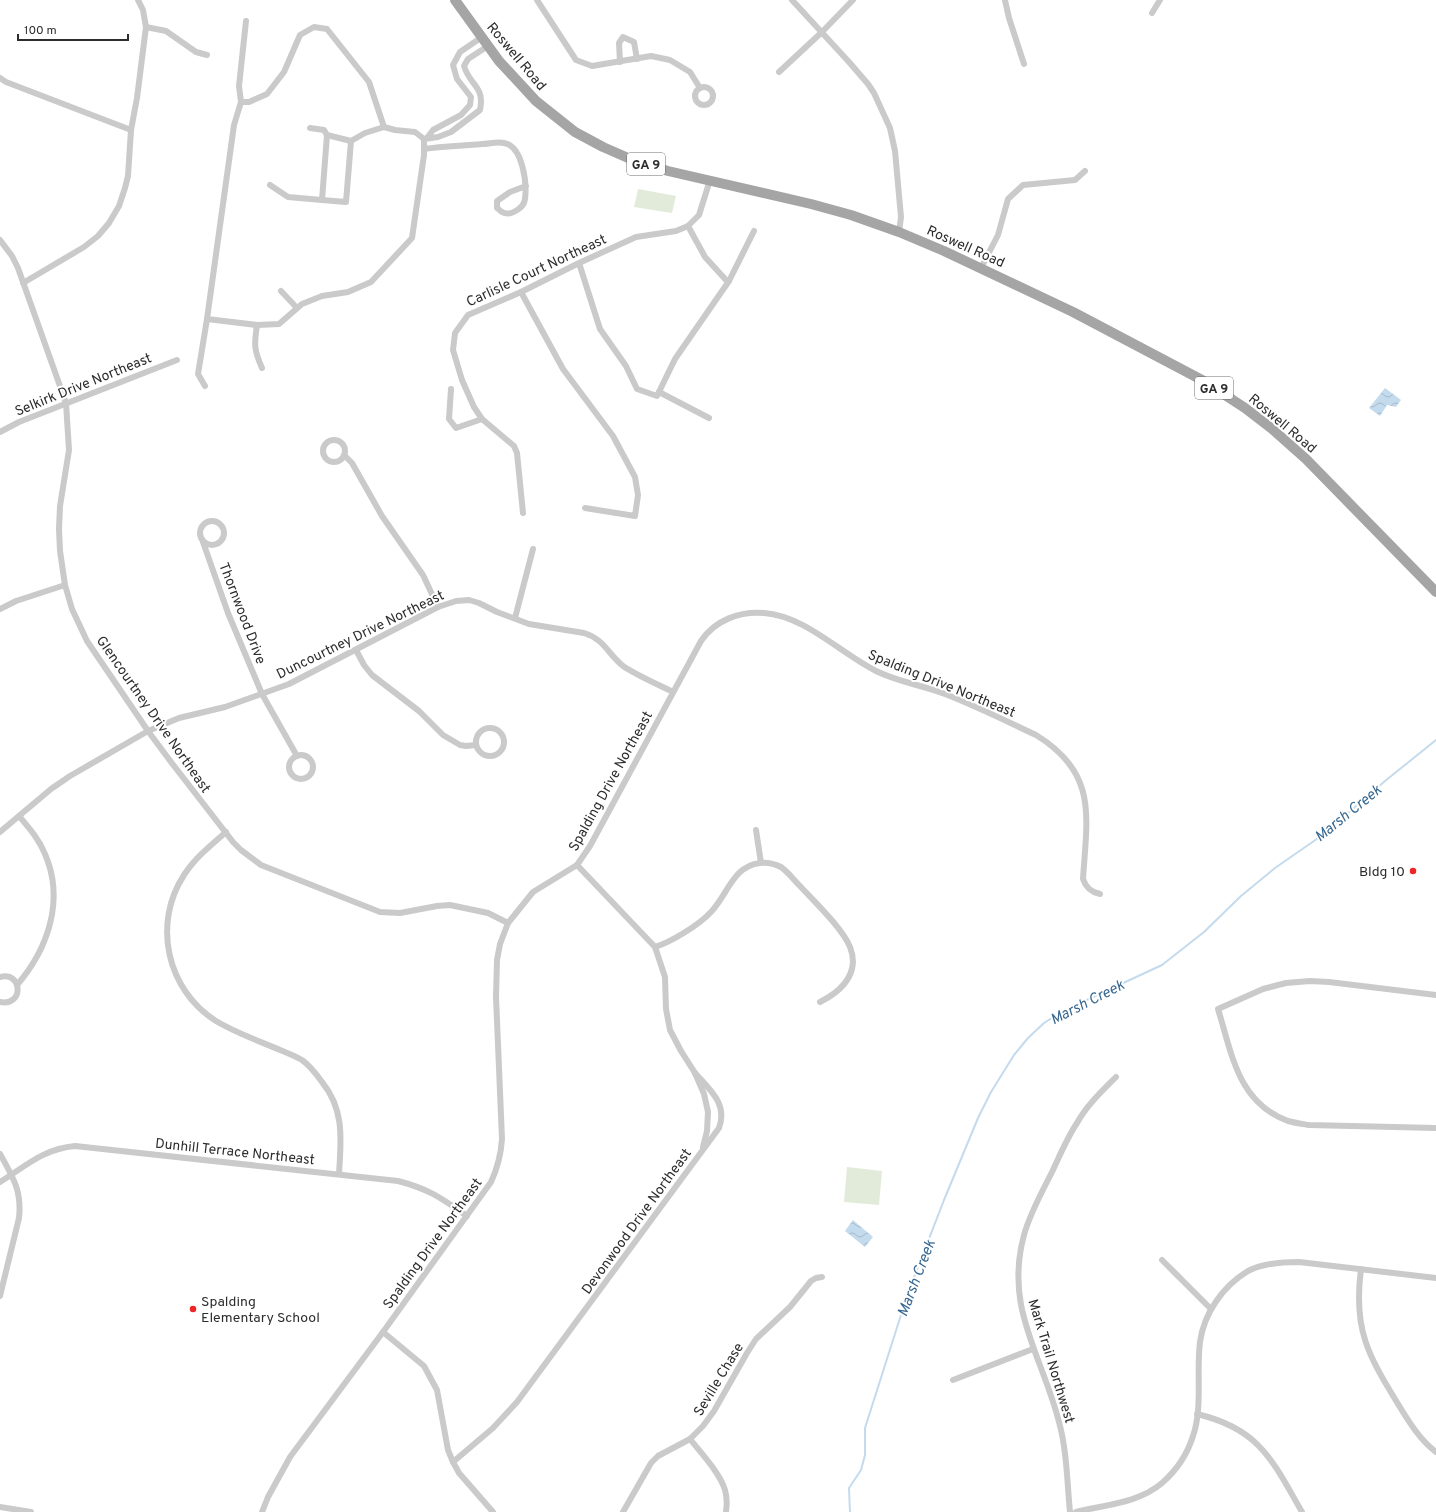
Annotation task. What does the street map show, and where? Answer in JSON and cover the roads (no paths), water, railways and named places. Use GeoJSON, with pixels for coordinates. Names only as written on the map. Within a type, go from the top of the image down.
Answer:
{"type":"FeatureCollection","features":[{"type":"Feature","properties":{"kind":"main road","name":"Roswell Road"},"geometry":{"type":"LineString","coordinates":[[455,0],[511,76],[536,101],[575,132],[603,147],[634,161],[668,171],[811,204],[851,215],[899,232],[981,268],[1127,340],[1202,380],[1245,408],[1271,428],[1306,459],[1436,592]]}},
{"type":"Feature","properties":{"kind":"street"},"geometry":{"type":"LineString","coordinates":[[23,283],[84,247],[98,236],[109,223],[119,206],[125,188],[131,130],[137,98],[146,27],[143,10],[138,0]]}},
{"type":"Feature","properties":{"kind":"street"},"geometry":{"type":"LineString","coordinates":[[538,0],[576,60],[592,66],[652,56],[670,60],[690,72],[700,88]]}},
{"type":"Feature","properties":{"kind":"street"},"geometry":{"type":"LineString","coordinates":[[792,0],[868,84],[874,93],[890,128],[895,150],[901,205],[899,232]]}},
{"type":"Feature","properties":{"kind":"street"},"geometry":{"type":"LineString","coordinates":[[779,72],[822,32],[853,0]]}},
{"type":"Feature","properties":{"kind":"street"},"geometry":{"type":"LineString","coordinates":[[1005,0],[1009,18],[1024,64]]}},
{"type":"Feature","properties":{"kind":"street"},"geometry":{"type":"LineString","coordinates":[[1152,13],[1160,0]]}},
{"type":"Feature","properties":{"kind":"street"},"geometry":{"type":"LineString","coordinates":[[205,386],[198,374],[234,125],[241,102],[239,86],[246,21]]}},
{"type":"Feature","properties":{"kind":"street"},"geometry":{"type":"LineString","coordinates":[[146,27],[166,31],[196,52],[207,55]]}},
{"type":"Feature","properties":{"kind":"street"},"geometry":{"type":"LineString","coordinates":[[241,102],[249,102],[267,94],[284,72],[300,35],[314,27],[327,29],[370,82],[384,127]]}},
{"type":"Feature","properties":{"kind":"street"},"geometry":{"type":"LineString","coordinates":[[207,319],[257,325],[279,324],[302,304],[322,296],[348,292],[371,282],[412,238],[426,138],[433,130],[462,115],[470,105],[470,97],[457,79],[453,65],[460,52],[482,37]]}},
{"type":"Feature","properties":{"kind":"street"},"geometry":{"type":"LineString","coordinates":[[620,62],[619,42],[622,38],[634,42],[637,59]]}},
{"type":"Feature","properties":{"kind":"street"},"geometry":{"type":"LineString","coordinates":[[327,135],[351,140],[365,133],[384,127],[395,130],[415,132],[426,138],[438,137],[450,132],[480,110],[482,101],[481,93],[467,74],[464,66],[468,59],[488,46]]}},
{"type":"Feature","properties":{"kind":"street"},"geometry":{"type":"LineString","coordinates":[[0,78],[6,82],[131,130]]}},
{"type":"Feature","properties":{"kind":"street"},"geometry":{"type":"LineString","coordinates":[[310,128],[324,130],[327,135],[322,200]]}},
{"type":"Feature","properties":{"kind":"street"},"geometry":{"type":"LineString","coordinates":[[270,185],[288,197],[346,202],[351,140]]}},
{"type":"Feature","properties":{"kind":"street"},"geometry":{"type":"LineString","coordinates":[[424,149],[447,145],[504,143],[513,147],[517,152],[526,186],[525,201],[519,209],[510,214],[502,212],[497,208],[497,201],[503,195],[526,186]]}},
{"type":"Feature","properties":{"kind":"street"},"geometry":{"type":"LineString","coordinates":[[981,268],[998,235],[1008,199],[1023,185],[1075,180],[1085,171]]}},
{"type":"Feature","properties":{"kind":"street"},"geometry":{"type":"LineString","coordinates":[[710,180],[699,215],[688,226],[705,257],[726,280],[729,281]]}},
{"type":"Feature","properties":{"kind":"street","name":"Carlisle Court Northeast"},"geometry":{"type":"LineString","coordinates":[[523,513],[517,453],[514,446],[482,419],[474,407],[462,380],[453,350],[456,333],[468,314],[521,292],[636,237],[676,232],[688,226]]}},
{"type":"Feature","properties":{"kind":"street"},"geometry":{"type":"LineString","coordinates":[[579,263],[600,329],[626,366],[636,389],[657,396],[674,359],[729,281],[754,231]]}},
{"type":"Feature","properties":{"kind":"street","name":"Glencourtney Drive Northeast"},"geometry":{"type":"LineString","coordinates":[[0,240],[12,256],[23,283],[66,403],[69,450],[60,506],[59,529],[60,551],[65,585],[72,609],[87,640],[148,732],[241,850],[261,865],[380,912],[400,913],[436,906],[450,905],[488,913],[508,923]]}},
{"type":"Feature","properties":{"kind":"street"},"geometry":{"type":"LineString","coordinates":[[281,291],[297,308]]}},
{"type":"Feature","properties":{"kind":"street"},"geometry":{"type":"LineString","coordinates":[[521,292],[563,369],[613,436],[636,477],[638,495],[636,516],[585,508]]}},
{"type":"Feature","properties":{"kind":"street"},"geometry":{"type":"LineString","coordinates":[[257,325],[255,352],[262,368]]}},
{"type":"Feature","properties":{"kind":"street","name":"Selkirk Drive Northeast"},"geometry":{"type":"LineString","coordinates":[[0,432],[19,422],[176,360]]}},
{"type":"Feature","properties":{"kind":"street"},"geometry":{"type":"LineString","coordinates":[[451,389],[449,419],[456,428],[482,419]]}},
{"type":"Feature","properties":{"kind":"street"},"geometry":{"type":"LineString","coordinates":[[659,392],[709,418]]}},
{"type":"Feature","properties":{"kind":"street"},"geometry":{"type":"LineString","coordinates":[[344,456],[352,464],[382,516],[423,574],[438,607]]}},
{"type":"Feature","properties":{"kind":"street"},"geometry":{"type":"LineString","coordinates":[[214,521],[221,525],[224,536],[220,542],[210,545],[203,542],[201,538],[201,530],[206,523],[214,521]]}},
{"type":"Feature","properties":{"kind":"street","name":"Thornwood Drive"},"geometry":{"type":"LineString","coordinates":[[203,542],[228,613],[262,694],[297,756]]}},
{"type":"Feature","properties":{"kind":"street"},"geometry":{"type":"LineString","coordinates":[[515,618],[533,549]]}},
{"type":"Feature","properties":{"kind":"street"},"geometry":{"type":"LineString","coordinates":[[0,610],[16,601],[65,585]]}},
{"type":"Feature","properties":{"kind":"street","name":"Duncourtney Drive Northeast"},"geometry":{"type":"LineString","coordinates":[[0,832],[51,789],[70,776],[148,732],[179,718],[225,707],[302,678],[438,607],[456,601],[470,600],[529,624],[584,633],[593,636],[602,642],[615,659],[624,666],[673,692]]}},
{"type":"Feature","properties":{"kind":"street","name":"Spalding Drive Northeast"},"geometry":{"type":"LineString","coordinates":[[262,1512],[282,1469],[290,1457],[383,1332],[491,1182],[501,1154],[502,1139],[496,966],[498,952],[508,923],[533,892],[577,865],[602,826],[701,641],[712,628],[723,620],[751,612],[783,617],[800,624],[830,641],[860,662],[878,672],[944,694],[1036,735],[1050,743],[1062,754],[1072,767],[1085,798],[1087,816],[1083,879],[1089,890],[1100,894]]}},
{"type":"Feature","properties":{"kind":"street"},"geometry":{"type":"LineString","coordinates":[[356,650],[372,676],[419,712],[443,736],[460,745],[466,746],[476,744]]}},
{"type":"Feature","properties":{"kind":"street"},"geometry":{"type":"LineString","coordinates":[[488,728],[492,728],[500,732],[504,741],[502,749],[496,756],[492,757],[487,757],[480,753],[476,744],[477,736],[480,732],[488,728]]}},
{"type":"Feature","properties":{"kind":"street","name":"Thornwood Drive"},"geometry":{"type":"LineString","coordinates":[[297,756],[305,756],[311,761],[313,769],[312,773],[306,779],[294,778],[289,772],[291,760],[297,756]]}},
{"type":"Feature","properties":{"kind":"street"},"geometry":{"type":"LineString","coordinates":[[17,985],[25,976],[40,953],[45,942],[51,919],[54,895],[51,873],[45,853],[35,835],[19,816]]}},
{"type":"Feature","properties":{"kind":"street"},"geometry":{"type":"LineString","coordinates":[[756,830],[761,863]]}},
{"type":"Feature","properties":{"kind":"street"},"geometry":{"type":"LineString","coordinates":[[226,832],[195,861],[175,892],[167,928],[168,946],[172,965],[185,992],[206,1013],[229,1028],[300,1059],[323,1082],[334,1100],[340,1122],[342,1138],[339,1174]]}},
{"type":"Feature","properties":{"kind":"street"},"geometry":{"type":"LineString","coordinates":[[654,948],[664,944],[702,920],[718,904],[739,871],[749,865],[761,863],[774,864],[786,871],[823,910],[846,938],[850,947],[853,962],[849,978],[840,989],[830,997],[820,1002]]}},
{"type":"Feature","properties":{"kind":"street","name":"Devonwood Drive Northeast"},"geometry":{"type":"LineString","coordinates":[[453,1462],[493,1428],[517,1402],[702,1153],[707,1131],[708,1112],[704,1094],[695,1073],[670,1030],[666,1009],[665,976],[654,948],[577,865]]}},
{"type":"Feature","properties":{"kind":"street"},"geometry":{"type":"LineString","coordinates":[[0,977],[12,978],[17,985],[18,990],[15,998],[8,1002],[0,1002]]}},
{"type":"Feature","properties":{"kind":"street"},"geometry":{"type":"LineString","coordinates":[[1436,995],[1310,981],[1286,983],[1263,988],[1218,1009],[1237,1072],[1245,1087],[1254,1099],[1276,1116],[1290,1122],[1310,1125],[1436,1128]]}},
{"type":"Feature","properties":{"kind":"street"},"geometry":{"type":"LineString","coordinates":[[695,1073],[718,1100],[722,1112],[722,1121],[719,1128],[702,1153]]}},
{"type":"Feature","properties":{"kind":"street","name":"Mark Trail Northwest"},"geometry":{"type":"LineString","coordinates":[[1070,1512],[1064,1446],[1060,1423],[1022,1314],[1018,1289],[1019,1260],[1024,1234],[1032,1212],[1076,1123],[1094,1099],[1116,1077]]}},
{"type":"Feature","properties":{"kind":"street","name":"Dunhill Terrace Northeast"},"geometry":{"type":"LineString","coordinates":[[0,1182],[48,1152],[62,1147],[75,1146],[398,1181],[416,1186],[439,1196],[467,1216]]}},
{"type":"Feature","properties":{"kind":"street"},"geometry":{"type":"LineString","coordinates":[[0,1154],[17,1185],[20,1212],[0,1296]]}},
{"type":"Feature","properties":{"kind":"street"},"geometry":{"type":"LineString","coordinates":[[1162,1260],[1211,1309]]}},
{"type":"Feature","properties":{"kind":"street"},"geometry":{"type":"LineString","coordinates":[[1076,1512],[1132,1499],[1147,1493],[1161,1484],[1176,1469],[1187,1453],[1194,1434],[1197,1414],[1200,1342],[1204,1325],[1211,1309],[1221,1294],[1235,1280],[1249,1271],[1266,1265],[1283,1262],[1299,1262],[1436,1278]]}},
{"type":"Feature","properties":{"kind":"street"},"geometry":{"type":"LineString","coordinates":[[1361,1269],[1359,1308],[1361,1328],[1366,1346],[1378,1371],[1410,1422],[1422,1439],[1436,1452]]}},
{"type":"Feature","properties":{"kind":"street","name":"Seville Chase"},"geometry":{"type":"LineString","coordinates":[[623,1512],[651,1463],[658,1456],[690,1439],[703,1426],[714,1411],[756,1340],[790,1307],[811,1282],[816,1278],[822,1277]]}},
{"type":"Feature","properties":{"kind":"street"},"geometry":{"type":"LineString","coordinates":[[383,1332],[424,1366],[437,1390],[448,1450],[453,1462],[459,1472],[493,1512]]}},
{"type":"Feature","properties":{"kind":"street"},"geometry":{"type":"LineString","coordinates":[[953,1380],[1034,1349]]}},
{"type":"Feature","properties":{"kind":"street"},"geometry":{"type":"LineString","coordinates":[[1197,1414],[1217,1419],[1236,1427],[1252,1439],[1267,1454],[1276,1467],[1302,1512]]}},
{"type":"Feature","properties":{"kind":"street"},"geometry":{"type":"LineString","coordinates":[[690,1439],[720,1480],[726,1496],[726,1512]]}},
{"type":"Feature","properties":{"kind":"street"},"geometry":{"type":"LineString","coordinates":[[0,1507],[31,1512]]}},
{"type":"Feature","properties":{"kind":"water"},"geometry":{"type":"Polygon","coordinates":[[[1385,388],[1401,400],[1396,407],[1387,405],[1380,416],[1369,408],[1385,388]]]}},
{"type":"Feature","properties":{"kind":"water"},"geometry":{"type":"Polygon","coordinates":[[[853,1220],[873,1237],[865,1247],[845,1231],[853,1220]]]}},
{"type":"Feature","properties":{"kind":"waterway","name":"Marsh Creek"},"geometry":{"type":"LineString","coordinates":[[850,1512],[849,1488],[861,1470],[865,1455],[865,1428],[908,1293],[978,1118],[991,1092],[1014,1055],[1028,1038],[1044,1023],[1063,1011],[1162,965],[1204,932],[1241,896],[1275,868],[1324,834],[1385,781],[1436,740]]}},
{"type":"Feature","properties":{"kind":"place","name":"Bldg 10"},"geometry":{"type":"Point","coordinates":[1413,871]}},
{"type":"Feature","properties":{"kind":"place","name":"Spalding Elementary School"},"geometry":{"type":"Point","coordinates":[193,1309]}}]}
